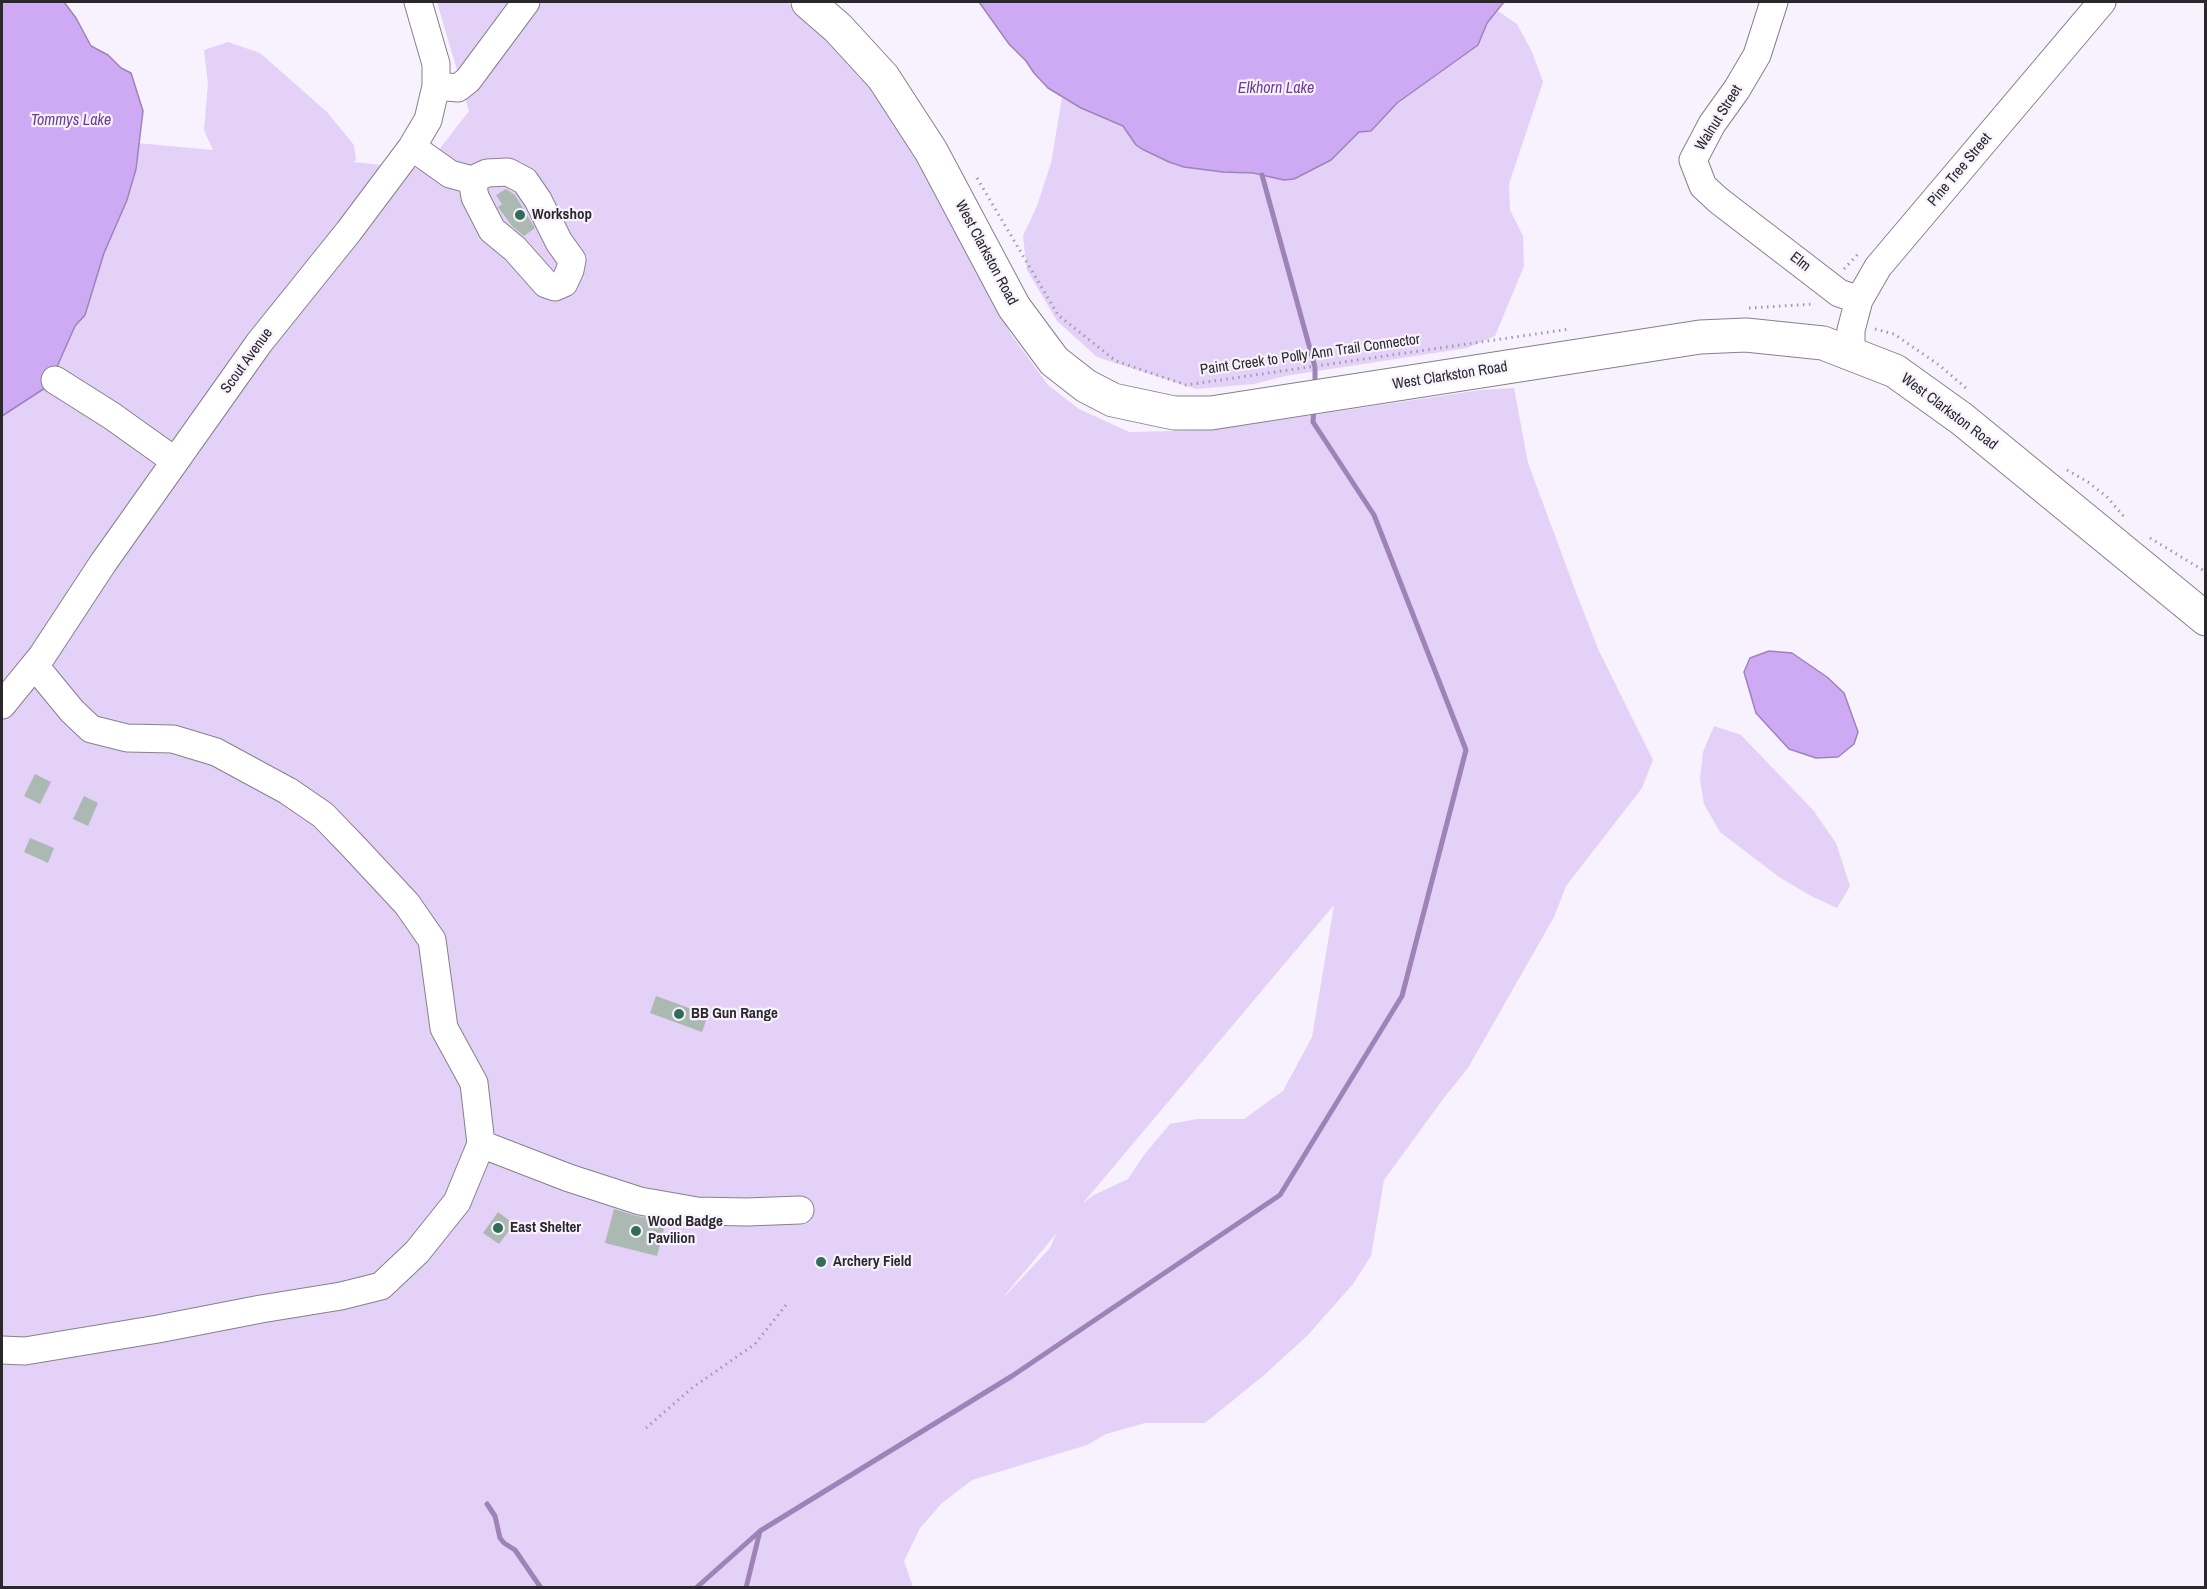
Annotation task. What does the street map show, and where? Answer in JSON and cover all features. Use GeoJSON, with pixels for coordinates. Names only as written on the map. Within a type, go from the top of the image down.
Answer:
{"type":"FeatureCollection","features":[{"type":"Feature","properties":{"kind":"main road","name":"West Clarkston Road"},"geometry":{"type":"LineString","coordinates":[[807,2],[838,28],[883,77],[931,151],[1014,307],[1054,361],[1086,386],[1113,400],[1174,413],[1211,413],[1700,337],[1746,335],[1823,343],[1895,371],[1962,419],[2205,619]]}},
{"type":"Feature","properties":{"kind":"street","name":"Scout Avenue"},"geometry":{"type":"LineString","coordinates":[[2,705],[35,666],[103,563],[260,343],[349,231],[412,147],[428,120],[436,86],[435,64],[418,2]]}},
{"type":"Feature","properties":{"kind":"street"},"geometry":{"type":"LineString","coordinates":[[436,86],[458,88],[468,80],[526,2]]}},
{"type":"Feature","properties":{"kind":"street","name":"Walnut Street"},"geometry":{"type":"LineString","coordinates":[[1744,219],[1703,186],[1693,160],[1712,124],[1737,89],[1757,55],[1774,2]]}},
{"type":"Feature","properties":{"kind":"street","name":"Pine Tree Street"},"geometry":{"type":"LineString","coordinates":[[1851,354],[1851,330],[1859,300],[1878,267],[2102,2]]}},
{"type":"Feature","properties":{"kind":"street"},"geometry":{"type":"LineString","coordinates":[[412,147],[450,174],[472,180]]}},
{"type":"Feature","properties":{"kind":"street","name":"Elm"},"geometry":{"type":"LineString","coordinates":[[1744,219],[1839,293],[1859,300]]}},
{"type":"Feature","properties":{"kind":"street"},"geometry":{"type":"LineString","coordinates":[[55,380],[112,416],[175,461]]}},
{"type":"Feature","properties":{"kind":"street"},"geometry":{"type":"LineString","coordinates":[[2,1350],[25,1351],[147,1331],[341,1296],[381,1286],[417,1252],[457,1202],[481,1144],[474,1083],[444,1028],[432,940],[407,904],[352,845],[323,815],[288,791],[216,752],[173,739],[127,738],[91,729],[72,711],[35,666]]}},
{"type":"Feature","properties":{"kind":"street"},"geometry":{"type":"LineString","coordinates":[[481,1144],[569,1178],[640,1201],[697,1211],[800,1210]]}},
{"type":"Feature","properties":{"kind":"path","name":"Paint Creek to Polly Ann Trail Connector"},"geometry":{"type":"LineString","coordinates":[[976,177],[1058,315],[1116,360],[1186,385],[1562,330]]}},
{"type":"Feature","properties":{"kind":"path"},"geometry":{"type":"LineString","coordinates":[[646,1428],[692,1388],[755,1344],[786,1305]]}},
{"type":"Feature","properties":{"kind":"shaded area"},"geometry":{"type":"Polygon","coordinates":[[[437,2],[787,2],[828,37],[867,82],[907,138],[1010,333],[1048,385],[1079,409],[1129,432],[1211,430],[1481,390],[1514,388],[1528,463],[1577,595],[1599,651],[1653,760],[1642,788],[1566,886],[1554,917],[1468,1068],[1384,1180],[1371,1256],[1353,1284],[1307,1336],[1263,1376],[1205,1423],[1145,1423],[1106,1434],[1087,1445],[972,1480],[942,1503],[920,1528],[904,1561],[913,1587],[2,1587],[2,44],[72,137],[213,150],[204,130],[208,84],[204,50],[228,42],[260,53],[327,112],[354,145],[356,160],[353,162],[424,169],[469,111],[437,2]],[[1334,905],[1083,1203],[1094,1195],[1128,1179],[1144,1155],[1170,1124],[1197,1119],[1244,1119],[1283,1091],[1312,1037],[1334,905]],[[1056,1234],[1005,1295],[1005,1296],[1050,1248],[1056,1234]]]}},
{"type":"Feature","properties":{"kind":"shaded area"},"geometry":{"type":"Polygon","coordinates":[[[1498,11],[1517,24],[1532,52],[1543,82],[1509,184],[1510,210],[1523,236],[1524,266],[1495,336],[1467,348],[1285,376],[1254,384],[1196,389],[1097,357],[1057,321],[1027,270],[1023,236],[1037,206],[1051,163],[1062,98],[1088,112],[1123,126],[1136,145],[1169,162],[1199,169],[1262,175],[1309,171],[1331,160],[1359,132],[1366,132],[1377,125],[1397,103],[1478,45],[1487,23],[1498,11]]]}},
{"type":"Feature","properties":{"kind":"shaded area"},"geometry":{"type":"Polygon","coordinates":[[[1714,726],[1741,735],[1813,810],[1836,843],[1850,886],[1837,908],[1779,877],[1720,832],[1704,804],[1700,779],[1703,752],[1714,726]]]}},
{"type":"Feature","properties":{"kind":"water","name":"Tommys Lake"},"geometry":{"type":"Polygon","coordinates":[[[2,2],[64,2],[76,18],[91,46],[108,55],[121,68],[131,73],[143,111],[136,169],[127,200],[104,253],[85,315],[75,326],[45,388],[2,416],[2,2]]]}},
{"type":"Feature","properties":{"kind":"water","name":"Elkhorn Lake"},"geometry":{"type":"Polygon","coordinates":[[[979,2],[1504,2],[1487,23],[1478,45],[1397,103],[1371,131],[1359,132],[1331,160],[1294,179],[1284,180],[1253,173],[1184,167],[1142,149],[1136,145],[1123,126],[1081,108],[1048,88],[1009,44],[979,2]]]}},
{"type":"Feature","properties":{"kind":"water"},"geometry":{"type":"Polygon","coordinates":[[[1769,651],[1792,653],[1827,677],[1844,693],[1858,732],[1854,744],[1838,757],[1816,758],[1789,749],[1756,713],[1744,672],[1750,658],[1769,651]]]}},
{"type":"Feature","properties":{"kind":"building","name":"Workshop"},"geometry":{"type":"Polygon","coordinates":[[[506,189],[515,195],[535,228],[524,236],[512,226],[498,207],[502,204],[496,195],[506,189]]]}},
{"type":"Feature","properties":{"kind":"building"},"geometry":{"type":"Polygon","coordinates":[[[35,774],[51,782],[40,804],[24,796],[35,774]]]}},
{"type":"Feature","properties":{"kind":"building"},"geometry":{"type":"Polygon","coordinates":[[[84,796],[98,803],[88,826],[73,819],[84,796]]]}},
{"type":"Feature","properties":{"kind":"building"},"geometry":{"type":"Polygon","coordinates":[[[30,838],[54,848],[48,863],[24,852],[30,838]]]}},
{"type":"Feature","properties":{"kind":"building","name":"BB Gun Range"},"geometry":{"type":"Polygon","coordinates":[[[656,996],[708,1015],[702,1032],[650,1013],[656,996]]]}},
{"type":"Feature","properties":{"kind":"building","name":"Wood Badge Pavilion"},"geometry":{"type":"Polygon","coordinates":[[[614,1209],[666,1221],[657,1256],[605,1243],[614,1209]]]}},
{"type":"Feature","properties":{"kind":"building","name":"East Shelter"},"geometry":{"type":"Polygon","coordinates":[[[498,1212],[514,1224],[499,1244],[483,1233],[498,1212]]]}},
{"type":"Feature","properties":{"kind":"waterway"},"geometry":{"type":"LineString","coordinates":[[1262,175],[1315,367],[1315,385]]}},
{"type":"Feature","properties":{"kind":"waterway"},"geometry":{"type":"LineString","coordinates":[[696,1588],[760,1531],[1012,1376],[1280,1195],[1402,996],[1466,750],[1374,515],[1313,422],[1314,409]]}},
{"type":"Feature","properties":{"kind":"waterway"},"geometry":{"type":"LineString","coordinates":[[487,1504],[495,1516],[500,1538],[515,1550],[541,1588]]}},
{"type":"Feature","properties":{"kind":"waterway"},"geometry":{"type":"LineString","coordinates":[[746,1588],[760,1531]]}},
{"type":"Feature","properties":{"kind":"place","name":"Workshop"},"geometry":{"type":"Point","coordinates":[520,215]}},
{"type":"Feature","properties":{"kind":"place","name":"BB Gun Range"},"geometry":{"type":"Point","coordinates":[679,1014]}},
{"type":"Feature","properties":{"kind":"place","name":"East Shelter"},"geometry":{"type":"Point","coordinates":[498,1228]}},
{"type":"Feature","properties":{"kind":"place","name":"Wood Badge Pavilion"},"geometry":{"type":"Point","coordinates":[636,1231]}},
{"type":"Feature","properties":{"kind":"place","name":"Archery Field"},"geometry":{"type":"Point","coordinates":[821,1262]}}]}
